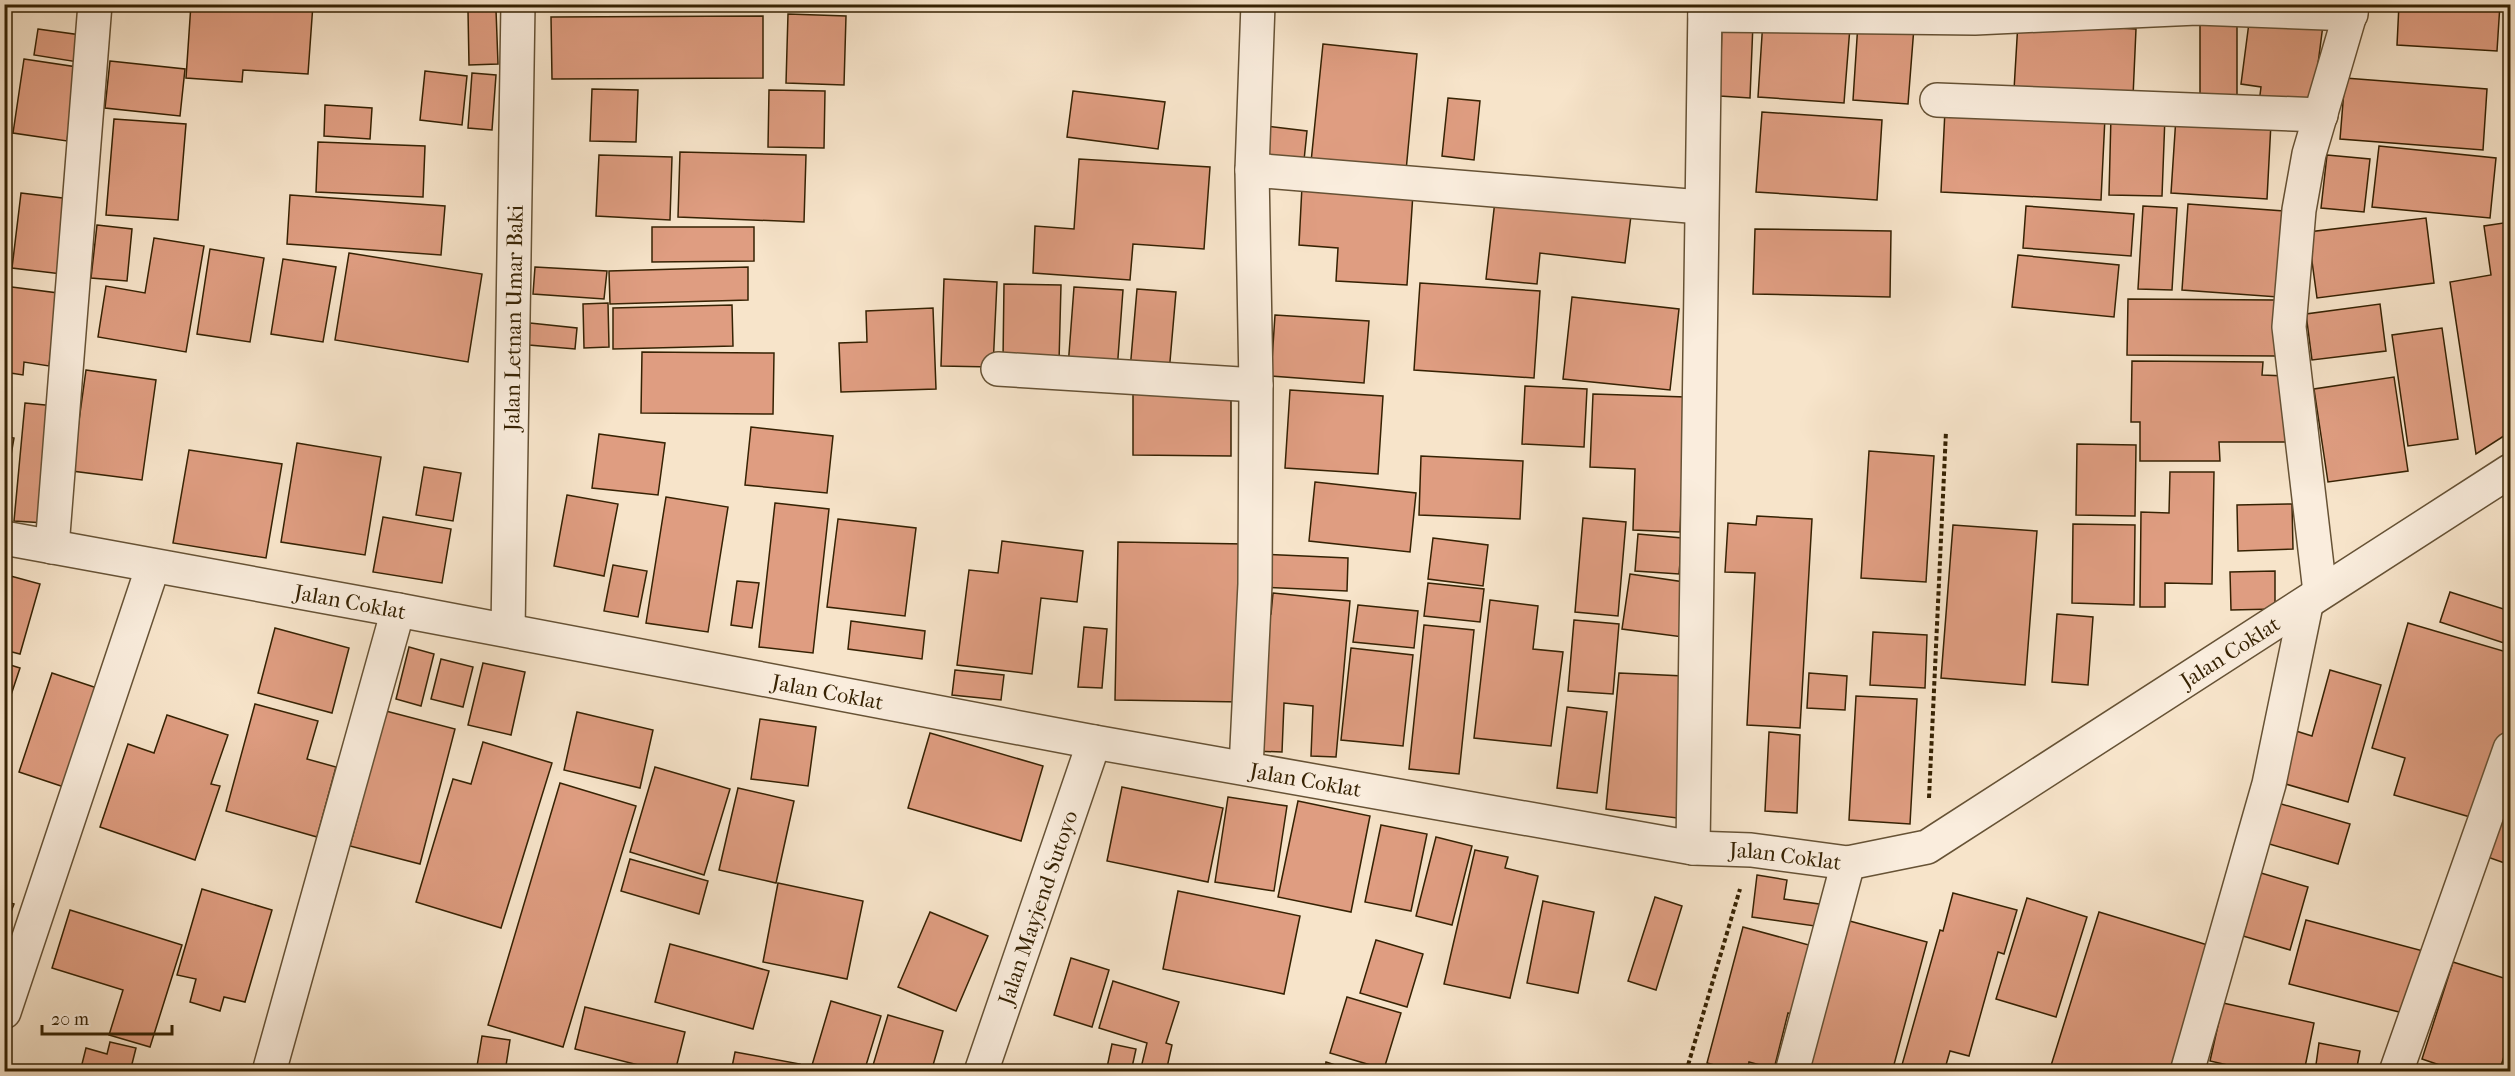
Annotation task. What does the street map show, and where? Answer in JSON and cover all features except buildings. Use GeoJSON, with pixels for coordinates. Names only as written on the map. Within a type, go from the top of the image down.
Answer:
{"type":"FeatureCollection","features":[{"type":"Feature","properties":{"kind":"street"},"geometry":{"type":"LineString","coordinates":[[52,547],[95,4]]}},
{"type":"Feature","properties":{"kind":"street","name":"Jalan Letnan Umar Baki"},"geometry":{"type":"LineString","coordinates":[[508,630],[518,4]]}},
{"type":"Feature","properties":{"kind":"street"},"geometry":{"type":"LineString","coordinates":[[1246,768],[1255,584],[1256,385],[1252,170],[1258,4]]}},
{"type":"Feature","properties":{"kind":"street"},"geometry":{"type":"LineString","coordinates":[[1693,848],[1705,10],[1975,18],[2197,8],[2352,9],[2309,154],[2299,210],[2289,327],[2313,599],[2269,784],[2187,1071]]}},
{"type":"Feature","properties":{"kind":"street"},"geometry":{"type":"LineString","coordinates":[[1937,100],[2321,115]]}},
{"type":"Feature","properties":{"kind":"street"},"geometry":{"type":"LineString","coordinates":[[1252,170],[1701,207]]}},
{"type":"Feature","properties":{"kind":"street"},"geometry":{"type":"LineString","coordinates":[[998,369],[1256,385]]}},
{"type":"Feature","properties":{"kind":"street","name":"Jalan Coklat"},"geometry":{"type":"LineString","coordinates":[[4,538],[508,630],[1094,742],[1693,848],[1751,850],[1848,863],[1927,847],[2511,471]]}},
{"type":"Feature","properties":{"kind":"street"},"geometry":{"type":"LineString","coordinates":[[4,1012],[153,566]]}},
{"type":"Feature","properties":{"kind":"street"},"geometry":{"type":"LineString","coordinates":[[269,1071],[398,610]]}},
{"type":"Feature","properties":{"kind":"street","name":"Jalan Mayjend Sutoyo"},"geometry":{"type":"LineString","coordinates":[[981,1071],[1094,742]]}},
{"type":"Feature","properties":{"kind":"street"},"geometry":{"type":"LineString","coordinates":[[2396,1071],[2511,749]]}},
{"type":"Feature","properties":{"kind":"street"},"geometry":{"type":"LineString","coordinates":[[1792,1071],[1848,863]]}},
{"type":"Feature","properties":{"kind":"path"},"geometry":{"type":"LineString","coordinates":[[1927,847],[1946,431]]}},
{"type":"Feature","properties":{"kind":"path"},"geometry":{"type":"LineString","coordinates":[[1686,1071],[1751,850]]}}]}
